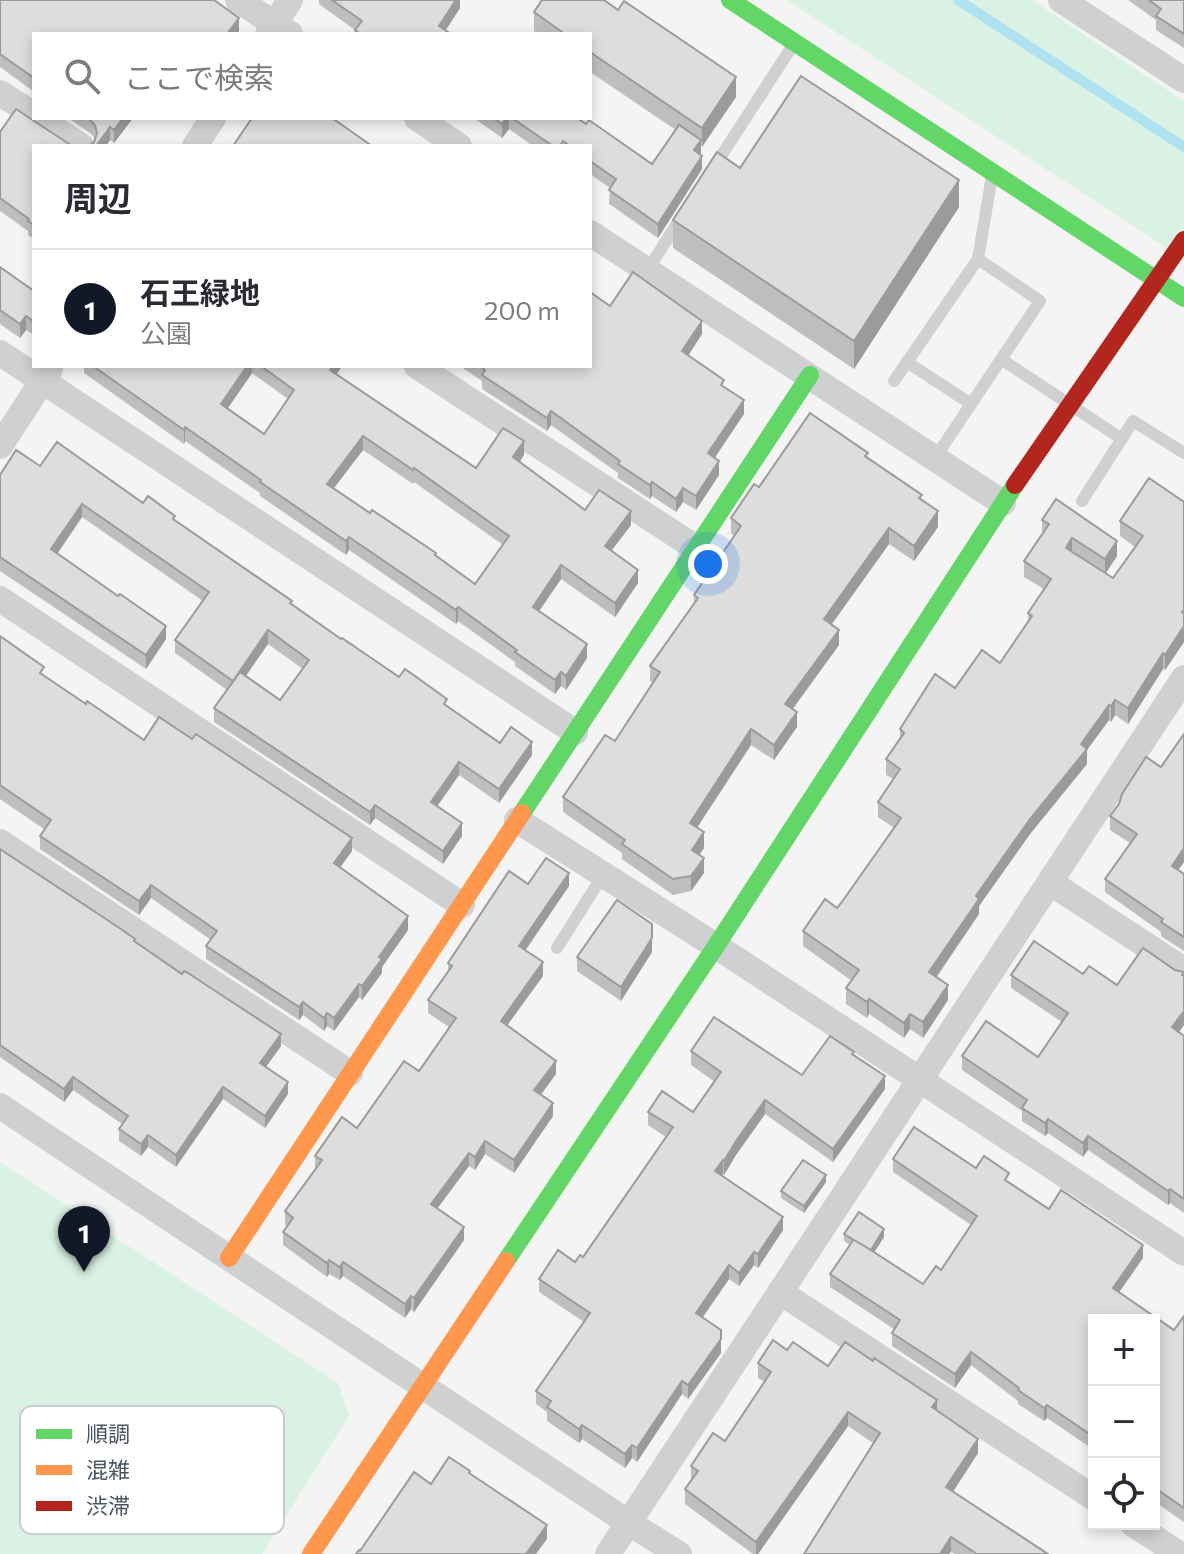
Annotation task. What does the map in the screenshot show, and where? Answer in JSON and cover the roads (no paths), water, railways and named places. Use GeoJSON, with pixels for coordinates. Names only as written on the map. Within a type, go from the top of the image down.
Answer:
{"type":"FeatureCollection","features":[{"type":"Feature","properties":{"kind":"street"},"geometry":{"type":"LineString","coordinates":[[238,0],[277,31],[290,0]]}},
{"type":"Feature","properties":{"kind":"street"},"geometry":{"type":"LineString","coordinates":[[730,0],[1184,298]]}},
{"type":"Feature","properties":{"kind":"street"},"geometry":{"type":"LineString","coordinates":[[1061,0],[1184,80]]}},
{"type":"Feature","properties":{"kind":"street"},"geometry":{"type":"LineString","coordinates":[[0,93],[32,114]]}},
{"type":"Feature","properties":{"kind":"street"},"geometry":{"type":"LineString","coordinates":[[41,120],[78,144]]}},
{"type":"Feature","properties":{"kind":"street"},"geometry":{"type":"LineString","coordinates":[[196,144],[212,120]]}},
{"type":"Feature","properties":{"kind":"street"},"geometry":{"type":"LineString","coordinates":[[420,120],[456,144]]}},
{"type":"Feature","properties":{"kind":"street"},"geometry":{"type":"LineString","coordinates":[[592,234],[1003,503]]}},
{"type":"Feature","properties":{"kind":"street"},"geometry":{"type":"LineString","coordinates":[[311,1554],[716,946],[1003,503],[1184,240]]}},
{"type":"Feature","properties":{"kind":"street"},"geometry":{"type":"LineString","coordinates":[[0,353],[32,367]]}},
{"type":"Feature","properties":{"kind":"street"},"geometry":{"type":"LineString","coordinates":[[420,368],[696,548]]}},
{"type":"Feature","properties":{"kind":"street"},"geometry":{"type":"LineString","coordinates":[[0,446],[47,373],[575,732]]}},
{"type":"Feature","properties":{"kind":"street"},"geometry":{"type":"LineString","coordinates":[[229,1258],[810,375]]}},
{"type":"Feature","properties":{"kind":"street"},"geometry":{"type":"LineString","coordinates":[[0,599],[462,905]]}},
{"type":"Feature","properties":{"kind":"street"},"geometry":{"type":"LineString","coordinates":[[608,1554],[1184,678]]}},
{"type":"Feature","properties":{"kind":"street"},"geometry":{"type":"LineString","coordinates":[[517,820],[716,946],[1184,1253]]}},
{"type":"Feature","properties":{"kind":"street"},"geometry":{"type":"LineString","coordinates":[[0,842],[350,1073]]}},
{"type":"Feature","properties":{"kind":"street"},"geometry":{"type":"LineString","coordinates":[[1051,883],[1184,970]]}},
{"type":"Feature","properties":{"kind":"street"},"geometry":{"type":"LineString","coordinates":[[0,1106],[679,1554]]}},
{"type":"Feature","properties":{"kind":"street"},"geometry":{"type":"LineString","coordinates":[[780,1292],[1088,1494]]}},
{"type":"Feature","properties":{"kind":"street"},"geometry":{"type":"LineString","coordinates":[[1142,1530],[1179,1554]]}},
{"type":"Feature","properties":{"kind":"lane"},"geometry":{"type":"LineString","coordinates":[[708,177],[794,43]]}},
{"type":"Feature","properties":{"kind":"lane"},"geometry":{"type":"LineString","coordinates":[[894,381],[978,259],[992,173]]}},
{"type":"Feature","properties":{"kind":"lane"},"geometry":{"type":"LineString","coordinates":[[647,271],[690,204]]}},
{"type":"Feature","properties":{"kind":"lane"},"geometry":{"type":"LineString","coordinates":[[935,458],[1040,301],[978,259]]}},
{"type":"Feature","properties":{"kind":"lane"},"geometry":{"type":"LineString","coordinates":[[1001,359],[1122,439]]}},
{"type":"Feature","properties":{"kind":"lane"},"geometry":{"type":"LineString","coordinates":[[907,362],[971,404]]}},
{"type":"Feature","properties":{"kind":"lane"},"geometry":{"type":"LineString","coordinates":[[1082,501],[1133,421],[1184,453]]}},
{"type":"Feature","properties":{"kind":"lane"},"geometry":{"type":"LineString","coordinates":[[557,948],[603,875]]}},
{"type":"Feature","properties":{"kind":"waterway"},"geometry":{"type":"LineString","coordinates":[[958,0],[1184,147]]}},
{"type":"Feature","properties":{"kind":"place","name":"石王緑地"},"geometry":{"type":"Point","coordinates":[84,1272]}}]}
